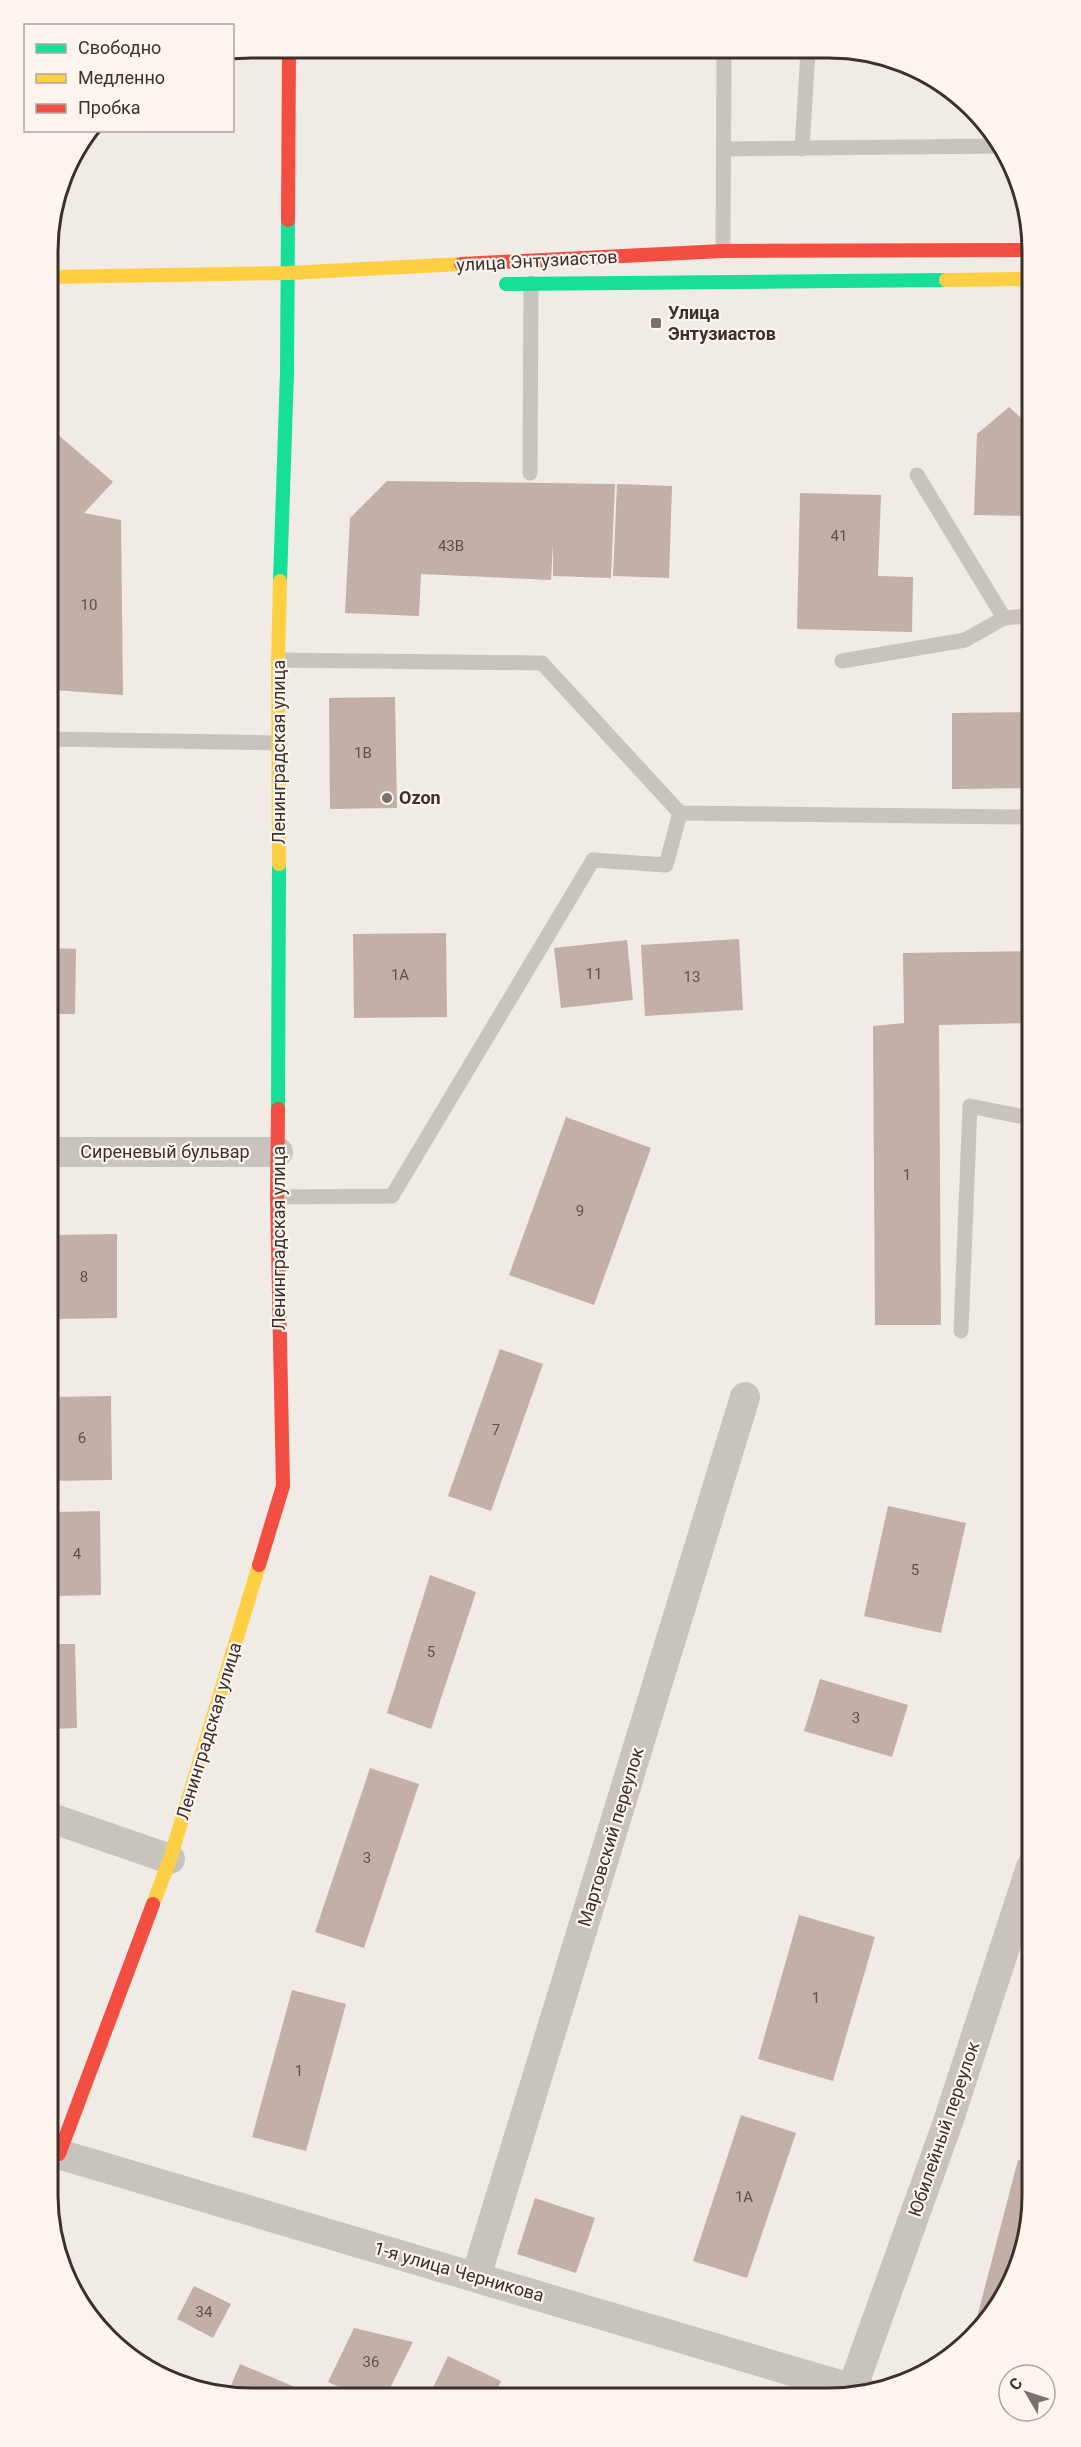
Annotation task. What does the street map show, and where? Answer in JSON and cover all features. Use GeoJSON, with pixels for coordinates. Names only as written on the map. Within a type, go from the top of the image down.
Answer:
{"type":"FeatureCollection","features":[{"type":"Feature","properties":{"kind":"street","name":"Ленинградская улица"},"geometry":{"type":"LineString","coordinates":[[58,2150],[170,1858],[283,1486],[277,1197],[280,743],[278,660],[295,279],[289,59]]}},
{"type":"Feature","properties":{"kind":"street"},"geometry":{"type":"LineString","coordinates":[[300,59],[295,279],[324,285]]}},
{"type":"Feature","properties":{"kind":"street","name":"улица Энтузиастов"},"geometry":{"type":"LineString","coordinates":[[59,277],[295,279],[723,251],[1022,250]]}},
{"type":"Feature","properties":{"kind":"street"},"geometry":{"type":"LineString","coordinates":[[496,284],[1022,279]]}},
{"type":"Feature","properties":{"kind":"street","name":"Сиреневый бульвар"},"geometry":{"type":"LineString","coordinates":[[59,1152],[278,1152]]}},
{"type":"Feature","properties":{"kind":"street","name":"Мартовский переулок"},"geometry":{"type":"LineString","coordinates":[[476,2277],[745,1397]]}},
{"type":"Feature","properties":{"kind":"street"},"geometry":{"type":"LineString","coordinates":[[58,1820],[170,1858]]}},
{"type":"Feature","properties":{"kind":"street","name":"Юбилейный переулок"},"geometry":{"type":"LineString","coordinates":[[859,2386],[1022,1895]]}},
{"type":"Feature","properties":{"kind":"street","name":"1-я улица Черникова"},"geometry":{"type":"LineString","coordinates":[[58,2153],[849,2387]]}},
{"type":"Feature","properties":{"kind":"lane"},"geometry":{"type":"LineString","coordinates":[[723,251],[724,58]]}},
{"type":"Feature","properties":{"kind":"lane"},"geometry":{"type":"LineString","coordinates":[[802,149],[807,58]]}},
{"type":"Feature","properties":{"kind":"lane"},"geometry":{"type":"LineString","coordinates":[[725,149],[991,146]]}},
{"type":"Feature","properties":{"kind":"lane"},"geometry":{"type":"LineString","coordinates":[[530,472],[531,284]]}},
{"type":"Feature","properties":{"kind":"lane"},"geometry":{"type":"LineString","coordinates":[[917,475],[1004,618]]}},
{"type":"Feature","properties":{"kind":"lane"},"geometry":{"type":"LineString","coordinates":[[842,661],[965,640],[1004,618],[1022,616]]}},
{"type":"Feature","properties":{"kind":"lane"},"geometry":{"type":"LineString","coordinates":[[278,660],[542,663],[680,813],[1022,817]]}},
{"type":"Feature","properties":{"kind":"lane"},"geometry":{"type":"LineString","coordinates":[[59,739],[280,743]]}},
{"type":"Feature","properties":{"kind":"lane"},"geometry":{"type":"LineString","coordinates":[[277,1197],[393,1196],[592,860],[666,865],[680,813]]}},
{"type":"Feature","properties":{"kind":"lane"},"geometry":{"type":"LineString","coordinates":[[961,1331],[970,1106],[1022,1117]]}},
{"type":"Feature","properties":{"kind":"building"},"geometry":{"type":"Polygon","coordinates":[[[1009,407],[1022,419],[1022,516],[974,515],[977,434],[1009,407]]]}},
{"type":"Feature","properties":{"kind":"building"},"geometry":{"type":"Polygon","coordinates":[[[59,435],[113,482],[84,513],[121,520],[123,695],[59,690],[59,435]]]}},
{"type":"Feature","properties":{"kind":"building"},"geometry":{"type":"Polygon","coordinates":[[[387,481],[615,484],[611,578],[553,576],[553,544],[551,580],[421,574],[419,616],[345,613],[350,518],[387,481]]]}},
{"type":"Feature","properties":{"kind":"building"},"geometry":{"type":"Polygon","coordinates":[[[617,484],[672,486],[669,578],[613,576],[617,484]]]}},
{"type":"Feature","properties":{"kind":"building"},"geometry":{"type":"Polygon","coordinates":[[[800,493],[881,495],[878,576],[913,577],[912,632],[797,629],[800,493]]]}},
{"type":"Feature","properties":{"kind":"building"},"geometry":{"type":"Polygon","coordinates":[[[395,697],[397,808],[330,809],[329,698],[395,697]]]}},
{"type":"Feature","properties":{"kind":"building"},"geometry":{"type":"Polygon","coordinates":[[[1022,712],[1022,788],[952,789],[952,713],[1022,712]]]}},
{"type":"Feature","properties":{"kind":"building"},"geometry":{"type":"Polygon","coordinates":[[[446,933],[447,1017],[354,1018],[353,934],[446,933]]]}},
{"type":"Feature","properties":{"kind":"building"},"geometry":{"type":"Polygon","coordinates":[[[739,939],[743,1010],[645,1016],[641,945],[739,939]]]}},
{"type":"Feature","properties":{"kind":"building"},"geometry":{"type":"Polygon","coordinates":[[[627,940],[633,1000],[561,1008],[554,948],[627,940]]]}},
{"type":"Feature","properties":{"kind":"building"},"geometry":{"type":"Polygon","coordinates":[[[59,948],[76,949],[75,1014],[59,1014],[59,948]]]}},
{"type":"Feature","properties":{"kind":"building"},"geometry":{"type":"Polygon","coordinates":[[[1022,951],[1022,1023],[939,1025],[941,1325],[875,1325],[873,1026],[904,1023],[903,953],[1022,951]]]}},
{"type":"Feature","properties":{"kind":"building"},"geometry":{"type":"Polygon","coordinates":[[[566,1117],[651,1148],[594,1305],[509,1275],[566,1117]]]}},
{"type":"Feature","properties":{"kind":"building"},"geometry":{"type":"Polygon","coordinates":[[[117,1234],[117,1318],[58,1319],[58,1235],[117,1234]]]}},
{"type":"Feature","properties":{"kind":"building"},"geometry":{"type":"Polygon","coordinates":[[[500,1349],[543,1364],[491,1511],[448,1496],[500,1349]]]}},
{"type":"Feature","properties":{"kind":"building"},"geometry":{"type":"Polygon","coordinates":[[[111,1396],[112,1480],[58,1481],[58,1397],[111,1396]]]}},
{"type":"Feature","properties":{"kind":"building"},"geometry":{"type":"Polygon","coordinates":[[[888,1506],[966,1523],[941,1633],[864,1616],[888,1506]]]}},
{"type":"Feature","properties":{"kind":"building"},"geometry":{"type":"Polygon","coordinates":[[[100,1511],[101,1595],[58,1596],[58,1512],[100,1511]]]}},
{"type":"Feature","properties":{"kind":"building"},"geometry":{"type":"Polygon","coordinates":[[[430,1575],[476,1592],[431,1729],[387,1713],[430,1575]]]}},
{"type":"Feature","properties":{"kind":"building"},"geometry":{"type":"Polygon","coordinates":[[[58,1644],[75,1644],[77,1728],[58,1729],[58,1644]]]}},
{"type":"Feature","properties":{"kind":"building"},"geometry":{"type":"Polygon","coordinates":[[[820,1679],[908,1705],[892,1757],[804,1731],[820,1679]]]}},
{"type":"Feature","properties":{"kind":"building"},"geometry":{"type":"Polygon","coordinates":[[[370,1768],[419,1784],[364,1948],[315,1932],[370,1768]]]}},
{"type":"Feature","properties":{"kind":"building"},"geometry":{"type":"Polygon","coordinates":[[[799,1915],[875,1937],[833,2081],[758,2059],[799,1915]]]}},
{"type":"Feature","properties":{"kind":"building"},"geometry":{"type":"Polygon","coordinates":[[[292,1990],[346,2004],[306,2151],[252,2137],[292,1990]]]}},
{"type":"Feature","properties":{"kind":"building"},"geometry":{"type":"Polygon","coordinates":[[[741,2115],[796,2133],[747,2278],[693,2261],[741,2115]]]}},
{"type":"Feature","properties":{"kind":"building"},"geometry":{"type":"Polygon","coordinates":[[[1018,2160],[1022,2161],[1022,2208],[1019,2233],[1012,2258],[997,2292],[976,2322],[1018,2160]]]}},
{"type":"Feature","properties":{"kind":"building"},"geometry":{"type":"Polygon","coordinates":[[[535,2198],[595,2218],[576,2273],[517,2254],[535,2198]]]}},
{"type":"Feature","properties":{"kind":"building"},"geometry":{"type":"Polygon","coordinates":[[[194,2286],[231,2304],[213,2338],[177,2319],[194,2286]]]}},
{"type":"Feature","properties":{"kind":"building"},"geometry":{"type":"Polygon","coordinates":[[[354,2328],[413,2342],[390,2388],[342,2388],[328,2382],[354,2328]]]}},
{"type":"Feature","properties":{"kind":"building"},"geometry":{"type":"Polygon","coordinates":[[[448,2356],[501,2381],[498,2388],[433,2388],[448,2356]]]}},
{"type":"Feature","properties":{"kind":"building"},"geometry":{"type":"Polygon","coordinates":[[[240,2364],[297,2388],[239,2388],[230,2387],[240,2364]]]}},
{"type":"Feature","properties":{"kind":"traffic: fast"},"geometry":{"type":"LineString","coordinates":[[280,581],[287,372],[288,220]]}},
{"type":"Feature","properties":{"kind":"traffic: fast"},"geometry":{"type":"LineString","coordinates":[[506,284],[946,280]]}},
{"type":"Feature","properties":{"kind":"traffic: fast"},"geometry":{"type":"LineString","coordinates":[[278,1109],[279,864]]}},
{"type":"Feature","properties":{"kind":"traffic: slow"},"geometry":{"type":"LineString","coordinates":[[59,277],[288,273],[461,264]]}},
{"type":"Feature","properties":{"kind":"traffic: slow"},"geometry":{"type":"LineString","coordinates":[[946,280],[1022,279]]}},
{"type":"Feature","properties":{"kind":"traffic: slow"},"geometry":{"type":"LineString","coordinates":[[279,864],[280,581]]}},
{"type":"Feature","properties":{"kind":"traffic: slow"},"geometry":{"type":"LineString","coordinates":[[153,1904],[170,1859],[259,1565]]}},
{"type":"Feature","properties":{"kind":"traffic: jam"},"geometry":{"type":"LineString","coordinates":[[288,220],[289,59]]}},
{"type":"Feature","properties":{"kind":"traffic: jam"},"geometry":{"type":"LineString","coordinates":[[461,264],[723,251],[1022,250]]}},
{"type":"Feature","properties":{"kind":"traffic: jam"},"geometry":{"type":"LineString","coordinates":[[259,1565],[283,1486],[277,1197],[278,1109]]}},
{"type":"Feature","properties":{"kind":"traffic: jam"},"geometry":{"type":"LineString","coordinates":[[59,2154],[153,1904]]}},
{"type":"Feature","properties":{"kind":"place","name":"Улица Энтузиастов"},"geometry":{"type":"Point","coordinates":[656,323]}},
{"type":"Feature","properties":{"kind":"place","name":"Ozon"},"geometry":{"type":"Point","coordinates":[387,798]}}]}
